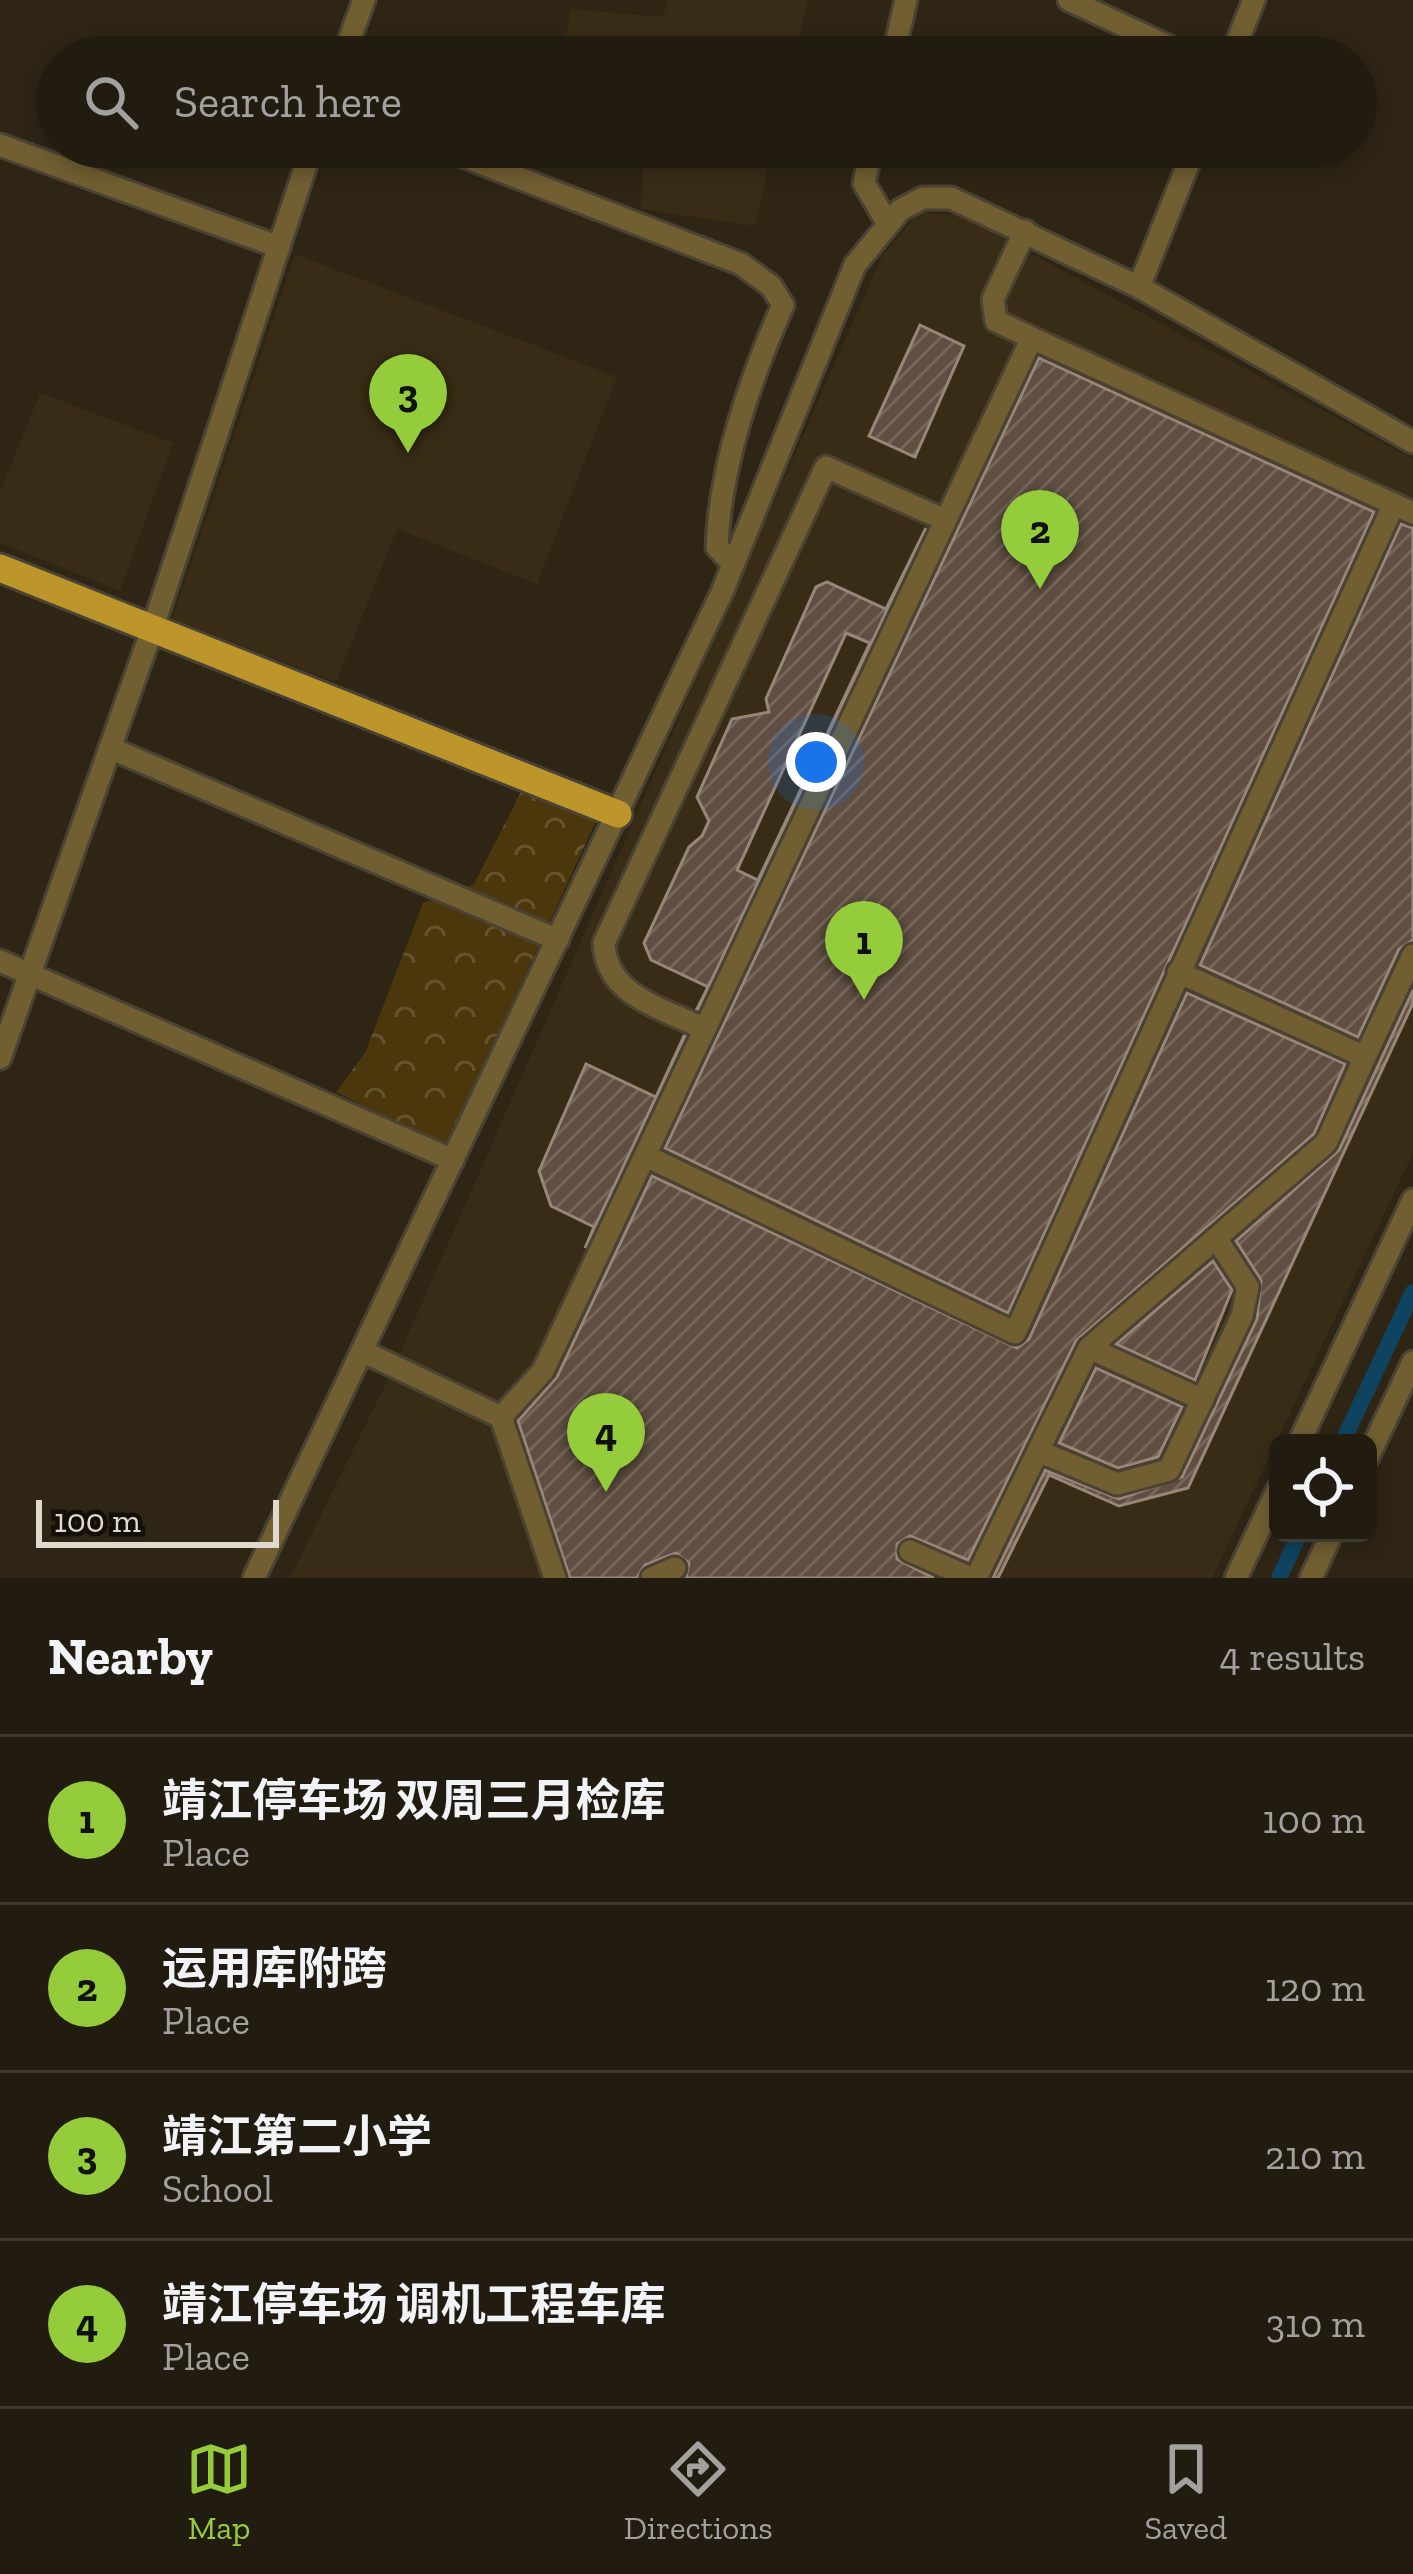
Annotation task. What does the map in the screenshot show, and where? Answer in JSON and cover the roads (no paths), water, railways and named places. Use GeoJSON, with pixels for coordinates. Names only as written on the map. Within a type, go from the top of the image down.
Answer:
{"type":"FeatureCollection","features":[{"type":"Feature","properties":{"kind":"main road"},"geometry":{"type":"LineString","coordinates":[[0,568],[618,814]]}},
{"type":"Feature","properties":{"kind":"street"},"geometry":{"type":"LineString","coordinates":[[351,36],[364,0]]}},
{"type":"Feature","properties":{"kind":"street"},"geometry":{"type":"LineString","coordinates":[[898,36],[906,0]]}},
{"type":"Feature","properties":{"kind":"street"},"geometry":{"type":"LineString","coordinates":[[1069,0],[1146,36]]}},
{"type":"Feature","properties":{"kind":"street"},"geometry":{"type":"LineString","coordinates":[[1239,36],[1254,0]]}},
{"type":"Feature","properties":{"kind":"street"},"geometry":{"type":"LineString","coordinates":[[0,145],[36,158]]}},
{"type":"Feature","properties":{"kind":"street"},"geometry":{"type":"LineString","coordinates":[[63,168],[279,247]]}},
{"type":"Feature","properties":{"kind":"street"},"geometry":{"type":"LineString","coordinates":[[0,1058],[153,627],[305,168]]}},
{"type":"Feature","properties":{"kind":"street"},"geometry":{"type":"LineString","coordinates":[[493,168],[740,264],[771,286],[783,305],[754,376],[718,514],[717,547],[733,564]]}},
{"type":"Feature","properties":{"kind":"street"},"geometry":{"type":"LineString","coordinates":[[867,168],[864,183],[888,224]]}},
{"type":"Feature","properties":{"kind":"street"},"geometry":{"type":"LineString","coordinates":[[1139,287],[1187,168]]}},
{"type":"Feature","properties":{"kind":"street"},"geometry":{"type":"LineString","coordinates":[[254,1578],[733,564],[855,265],[900,210],[923,197],[952,198],[1139,287],[1413,442]]}},
{"type":"Feature","properties":{"kind":"street"},"geometry":{"type":"LineString","coordinates":[[646,1156],[1016,1333],[1178,972],[1404,508],[996,321],[993,299],[1024,231]]}},
{"type":"Feature","properties":{"kind":"street"},"geometry":{"type":"LineString","coordinates":[[501,1417],[543,1371],[1032,338]]}},
{"type":"Feature","properties":{"kind":"street"},"geometry":{"type":"LineString","coordinates":[[704,1029],[614,983],[605,968],[604,943],[826,467],[945,520]]}},
{"type":"Feature","properties":{"kind":"street"},"geometry":{"type":"LineString","coordinates":[[110,748],[561,933],[604,943]]}},
{"type":"Feature","properties":{"kind":"street"},"geometry":{"type":"LineString","coordinates":[[910,1551],[973,1578],[1089,1348],[1326,1143],[1413,955]]}},
{"type":"Feature","properties":{"kind":"street"},"geometry":{"type":"LineString","coordinates":[[0,962],[453,1160]]}},
{"type":"Feature","properties":{"kind":"street"},"geometry":{"type":"LineString","coordinates":[[1178,972],[1365,1058]]}},
{"type":"Feature","properties":{"kind":"street"},"geometry":{"type":"LineString","coordinates":[[1304,1434],[1413,1200]]}},
{"type":"Feature","properties":{"kind":"street"},"geometry":{"type":"LineString","coordinates":[[1038,1451],[1117,1484],[1169,1470],[1243,1316],[1248,1287],[1216,1238]]}},
{"type":"Feature","properties":{"kind":"street"},"geometry":{"type":"LineString","coordinates":[[1089,1348],[1202,1400]]}},
{"type":"Feature","properties":{"kind":"street"},"geometry":{"type":"LineString","coordinates":[[362,1351],[501,1417],[554,1578]]}},
{"type":"Feature","properties":{"kind":"street"},"geometry":{"type":"LineString","coordinates":[[1377,1438],[1413,1362]]}},
{"type":"Feature","properties":{"kind":"street"},"geometry":{"type":"LineString","coordinates":[[1236,1578],[1269,1508]]}},
{"type":"Feature","properties":{"kind":"street"},"geometry":{"type":"LineString","coordinates":[[1311,1578],[1328,1542]]}},
{"type":"Feature","properties":{"kind":"street"},"geometry":{"type":"LineString","coordinates":[[652,1578],[676,1568]]}},
{"type":"Feature","properties":{"kind":"waterway"},"geometry":{"type":"LineString","coordinates":[[1346,1434],[1413,1292]]}},
{"type":"Feature","properties":{"kind":"waterway"},"geometry":{"type":"LineString","coordinates":[[1279,1578],[1296,1542]]}},
{"type":"Feature","properties":{"kind":"place","name":"靖江第二小学"},"geometry":{"type":"Point","coordinates":[408,453]}},
{"type":"Feature","properties":{"kind":"place","name":"运用库附跨"},"geometry":{"type":"Point","coordinates":[1040,589]}},
{"type":"Feature","properties":{"kind":"place","name":"靖江停车场 双周三月检库"},"geometry":{"type":"Point","coordinates":[864,1000]}},
{"type":"Feature","properties":{"kind":"place","name":"靖江停车场 调机工程车库"},"geometry":{"type":"Point","coordinates":[606,1492]}}]}
